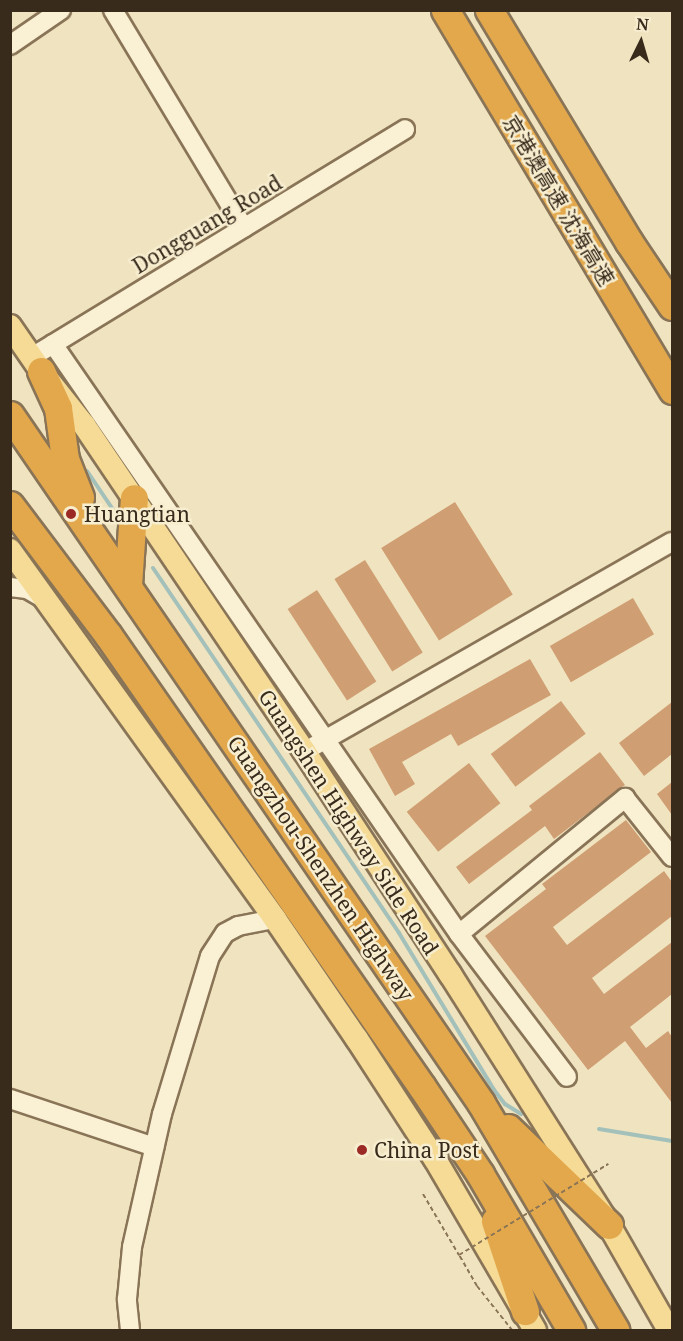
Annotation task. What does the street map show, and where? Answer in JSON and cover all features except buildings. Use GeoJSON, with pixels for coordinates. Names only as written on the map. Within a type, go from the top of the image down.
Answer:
{"type":"FeatureCollection","features":[{"type":"Feature","properties":{"kind":"highway","name":"京港澳高速 沈海高速"},"geometry":{"type":"LineString","coordinates":[[445,10],[672,390]]}},
{"type":"Feature","properties":{"kind":"highway","name":"京港澳高速 沈海高速"},"geometry":{"type":"LineString","coordinates":[[489,10],[629,242]]}},
{"type":"Feature","properties":{"kind":"highway"},"geometry":{"type":"LineString","coordinates":[[629,242],[672,299]]}},
{"type":"Feature","properties":{"kind":"highway"},"geometry":{"type":"LineString","coordinates":[[629,242],[672,306]]}},
{"type":"Feature","properties":{"kind":"highway"},"geometry":{"type":"LineString","coordinates":[[37,364],[58,408],[68,469],[105,553]]}},
{"type":"Feature","properties":{"kind":"highway","name":"Guangzhou-Shenzhen Highway"},"geometry":{"type":"LineString","coordinates":[[10,416],[481,1103],[615,1330]]}},
{"type":"Feature","properties":{"kind":"highway"},"geometry":{"type":"LineString","coordinates":[[128,585],[134,498]]}},
{"type":"Feature","properties":{"kind":"highway","name":"Guangzhou-Shenzhen Highway"},"geometry":{"type":"LineString","coordinates":[[10,505],[108,635],[480,1174],[571,1330]]}},
{"type":"Feature","properties":{"kind":"highway"},"geometry":{"type":"LineString","coordinates":[[481,1103],[609,1225]]}},
{"type":"Feature","properties":{"kind":"highway"},"geometry":{"type":"LineString","coordinates":[[480,1174],[524,1324]]}},
{"type":"Feature","properties":{"kind":"main road","name":"Guangshen Highway Side Road"},"geometry":{"type":"LineString","coordinates":[[10,326],[71,406],[134,498],[450,974],[609,1225],[669,1330]]}},
{"type":"Feature","properties":{"kind":"main road"},"geometry":{"type":"LineString","coordinates":[[10,550],[275,919],[435,1160],[524,1324]]}},
{"type":"Feature","properties":{"kind":"street"},"geometry":{"type":"LineString","coordinates":[[10,45],[61,10]]}},
{"type":"Feature","properties":{"kind":"street"},"geometry":{"type":"LineString","coordinates":[[113,10],[244,228]]}},
{"type":"Feature","properties":{"kind":"street","name":"Dongguang Road"},"geometry":{"type":"LineString","coordinates":[[37,364],[53,344],[405,129]]}},
{"type":"Feature","properties":{"kind":"street"},"geometry":{"type":"LineString","coordinates":[[53,344],[459,934],[567,1077]]}},
{"type":"Feature","properties":{"kind":"street"},"geometry":{"type":"LineString","coordinates":[[304,752],[672,542]]}},
{"type":"Feature","properties":{"kind":"street"},"geometry":{"type":"LineString","coordinates":[[10,587],[27,589],[46,600]]}},
{"type":"Feature","properties":{"kind":"street"},"geometry":{"type":"LineString","coordinates":[[459,934],[625,798],[672,857]]}},
{"type":"Feature","properties":{"kind":"street"},"geometry":{"type":"LineString","coordinates":[[129,1330],[127,1299],[132,1247],[162,1114],[210,956],[225,933],[238,926],[275,919]]}},
{"type":"Feature","properties":{"kind":"street"},"geometry":{"type":"LineString","coordinates":[[10,1100],[154,1147]]}},
{"type":"Feature","properties":{"kind":"path"},"geometry":{"type":"LineString","coordinates":[[459,1255],[608,1164]]}},
{"type":"Feature","properties":{"kind":"path"},"geometry":{"type":"LineString","coordinates":[[423,1194],[477,1286],[524,1324]]}},
{"type":"Feature","properties":{"kind":"waterway"},"geometry":{"type":"LineString","coordinates":[[87,471],[120,520]]}},
{"type":"Feature","properties":{"kind":"waterway"},"geometry":{"type":"LineString","coordinates":[[153,568],[399,933],[494,1090],[505,1104],[521,1114]]}},
{"type":"Feature","properties":{"kind":"waterway"},"geometry":{"type":"LineString","coordinates":[[599,1129],[672,1141]]}},
{"type":"Feature","properties":{"kind":"place","name":"Huangtian"},"geometry":{"type":"Point","coordinates":[71,514]}},
{"type":"Feature","properties":{"kind":"place","name":"China Post"},"geometry":{"type":"Point","coordinates":[362,1150]}}]}
